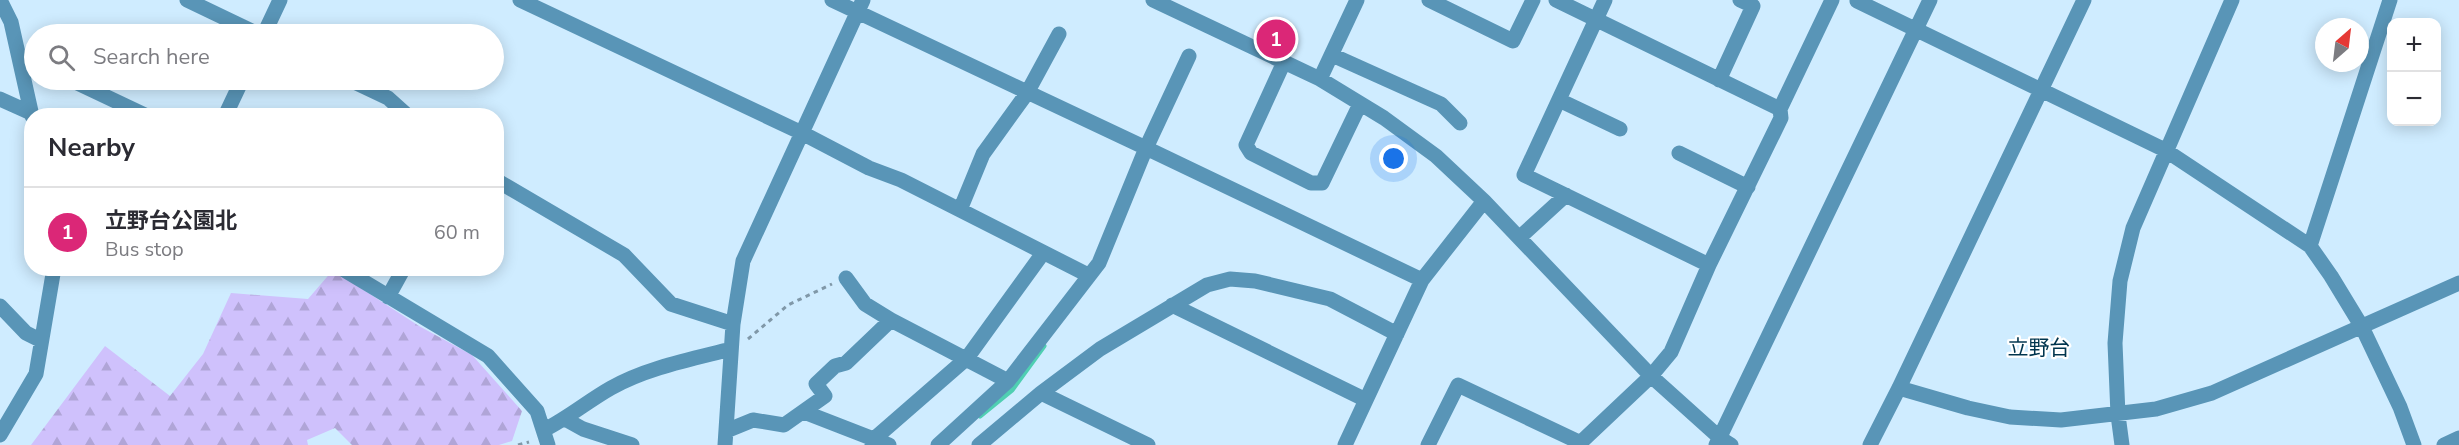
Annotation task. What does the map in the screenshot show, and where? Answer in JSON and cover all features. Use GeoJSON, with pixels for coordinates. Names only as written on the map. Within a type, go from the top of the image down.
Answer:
{"type":"FeatureCollection","features":[{"type":"Feature","properties":{"kind":"street"},"geometry":{"type":"LineString","coordinates":[[0,0],[11,22],[24,78]]}},
{"type":"Feature","properties":{"kind":"street"},"geometry":{"type":"LineString","coordinates":[[187,0],[237,24]]}},
{"type":"Feature","properties":{"kind":"street"},"geometry":{"type":"LineString","coordinates":[[269,24],[280,0]]}},
{"type":"Feature","properties":{"kind":"street"},"geometry":{"type":"LineString","coordinates":[[520,0],[869,168],[901,180],[1088,275]]}},
{"type":"Feature","properties":{"kind":"street"},"geometry":{"type":"LineString","coordinates":[[832,0],[860,6],[1027,93],[1422,280]]}},
{"type":"Feature","properties":{"kind":"street"},"geometry":{"type":"LineString","coordinates":[[1154,0],[1320,79],[1436,156],[1484,201],[1652,376],[1722,443],[1930,0]]}},
{"type":"Feature","properties":{"kind":"street"},"geometry":{"type":"LineString","coordinates":[[1320,79],[1357,0]]}},
{"type":"Feature","properties":{"kind":"street"},"geometry":{"type":"LineString","coordinates":[[1429,0],[1513,41],[1533,0]]}},
{"type":"Feature","properties":{"kind":"street"},"geometry":{"type":"LineString","coordinates":[[1556,0],[1780,109]]}},
{"type":"Feature","properties":{"kind":"street"},"geometry":{"type":"LineString","coordinates":[[1605,0],[1524,175],[1709,265]]}},
{"type":"Feature","properties":{"kind":"street"},"geometry":{"type":"LineString","coordinates":[[1719,80],[1753,6],[1740,0]]}},
{"type":"Feature","properties":{"kind":"street"},"geometry":{"type":"LineString","coordinates":[[1428,445],[1458,385],[1580,444],[1652,376],[1671,352],[1709,265],[1781,118],[1780,109],[1832,0]]}},
{"type":"Feature","properties":{"kind":"street"},"geometry":{"type":"LineString","coordinates":[[1870,445],[2084,0]]}},
{"type":"Feature","properties":{"kind":"street"},"geometry":{"type":"LineString","coordinates":[[2122,445],[2118,415],[2115,343],[2120,281],[2133,228],[2232,0]]}},
{"type":"Feature","properties":{"kind":"street"},"geometry":{"type":"LineString","coordinates":[[2310,246],[2390,0]]}},
{"type":"Feature","properties":{"kind":"street"},"geometry":{"type":"LineString","coordinates":[[1857,1],[2165,150],[2310,246],[2362,327],[2400,407],[2414,445]]}},
{"type":"Feature","properties":{"kind":"street"},"geometry":{"type":"LineString","coordinates":[[726,438],[733,324],[743,261],[860,6]]}},
{"type":"Feature","properties":{"kind":"street"},"geometry":{"type":"LineString","coordinates":[[960,210],[983,153],[1027,93],[1059,34]]}},
{"type":"Feature","properties":{"kind":"street"},"geometry":{"type":"LineString","coordinates":[[1332,55],[1441,104],[1460,123]]}},
{"type":"Feature","properties":{"kind":"street"},"geometry":{"type":"LineString","coordinates":[[938,445],[1008,381],[1099,263],[1146,148],[1189,56]]}},
{"type":"Feature","properties":{"kind":"street"},"geometry":{"type":"LineString","coordinates":[[20,57],[24,59]]}},
{"type":"Feature","properties":{"kind":"street"},"geometry":{"type":"LineString","coordinates":[[1284,62],[1246,145],[1251,153],[1311,183],[1323,183],[1360,104]]}},
{"type":"Feature","properties":{"kind":"street"},"geometry":{"type":"LineString","coordinates":[[26,90],[30,108]]}},
{"type":"Feature","properties":{"kind":"street"},"geometry":{"type":"LineString","coordinates":[[92,90],[130,108]]}},
{"type":"Feature","properties":{"kind":"street"},"geometry":{"type":"LineString","coordinates":[[229,108],[237,90]]}},
{"type":"Feature","properties":{"kind":"street"},"geometry":{"type":"LineString","coordinates":[[371,90],[388,98],[399,108]]}},
{"type":"Feature","properties":{"kind":"street"},"geometry":{"type":"LineString","coordinates":[[0,99],[24,111]]}},
{"type":"Feature","properties":{"kind":"street"},"geometry":{"type":"LineString","coordinates":[[1559,100],[1620,129]]}},
{"type":"Feature","properties":{"kind":"street"},"geometry":{"type":"LineString","coordinates":[[1679,153],[1748,187]]}},
{"type":"Feature","properties":{"kind":"street"},"geometry":{"type":"LineString","coordinates":[[504,185],[624,255],[671,304],[733,324]]}},
{"type":"Feature","properties":{"kind":"street"},"geometry":{"type":"LineString","coordinates":[[1520,238],[1566,195]]}},
{"type":"Feature","properties":{"kind":"street"},"geometry":{"type":"LineString","coordinates":[[1345,445],[1422,280],[1484,201]]}},
{"type":"Feature","properties":{"kind":"street"},"geometry":{"type":"LineString","coordinates":[[873,442],[967,358],[1043,253]]}},
{"type":"Feature","properties":{"kind":"street"},"geometry":{"type":"LineString","coordinates":[[0,435],[36,374],[40,340],[52,292],[53,276]]}},
{"type":"Feature","properties":{"kind":"street"},"geometry":{"type":"LineString","coordinates":[[354,276],[488,356],[537,411],[548,445]]}},
{"type":"Feature","properties":{"kind":"street"},"geometry":{"type":"LineString","coordinates":[[388,297],[400,276]]}},
{"type":"Feature","properties":{"kind":"street"},"geometry":{"type":"LineString","coordinates":[[846,278],[865,304],[1008,381]]}},
{"type":"Feature","properties":{"kind":"street"},"geometry":{"type":"LineString","coordinates":[[979,445],[1041,393],[1100,350],[1208,285],[1230,279],[1255,280],[1330,299],[1397,334]]}},
{"type":"Feature","properties":{"kind":"street"},"geometry":{"type":"LineString","coordinates":[[1899,388],[1968,408],[2010,417],[2061,420],[2156,409],[2212,393],[2459,283]]}},
{"type":"Feature","properties":{"kind":"street"},"geometry":{"type":"LineString","coordinates":[[1172,305],[1366,400]]}},
{"type":"Feature","properties":{"kind":"street"},"geometry":{"type":"LineString","coordinates":[[0,306],[26,333],[40,340]]}},
{"type":"Feature","properties":{"kind":"street"},"geometry":{"type":"LineString","coordinates":[[726,438],[753,420],[784,424],[804,412],[825,396],[816,384],[835,366],[846,363],[891,320]]}},
{"type":"Feature","properties":{"kind":"street"},"geometry":{"type":"LineString","coordinates":[[544,430],[565,419],[612,387],[668,366],[731,349]]}},
{"type":"Feature","properties":{"kind":"street"},"geometry":{"type":"LineString","coordinates":[[1041,393],[1148,445]]}},
{"type":"Feature","properties":{"kind":"street"},"geometry":{"type":"LineString","coordinates":[[804,412],[873,442],[889,445]]}},
{"type":"Feature","properties":{"kind":"street"},"geometry":{"type":"LineString","coordinates":[[565,419],[583,429],[632,445]]}},
{"type":"Feature","properties":{"kind":"street"},"geometry":{"type":"LineString","coordinates":[[2444,445],[2459,438]]}},
{"type":"Feature","properties":{"kind":"path"},"geometry":{"type":"LineString","coordinates":[[731,349],[748,339],[788,305],[846,278]]}},
{"type":"Feature","properties":{"kind":"green space"},"geometry":{"type":"Polygon","coordinates":[[[328,276],[342,276],[419,326],[472,355],[522,411],[512,441],[499,445],[352,445],[335,428],[307,440],[308,445],[31,445],[105,346],[170,396],[203,354],[231,293],[308,299],[328,276]]]}},
{"type":"Feature","properties":{"kind":"waterway"},"geometry":{"type":"LineString","coordinates":[[980,416],[1012,390],[1044,346]]}},
{"type":"Feature","properties":{"kind":"place","name":"立野台公園北"},"geometry":{"type":"Point","coordinates":[1276,39]}},
{"type":"Feature","properties":{"kind":"district","name":"立野台"},"geometry":{"type":"Point","coordinates":[2039,348]}}]}
